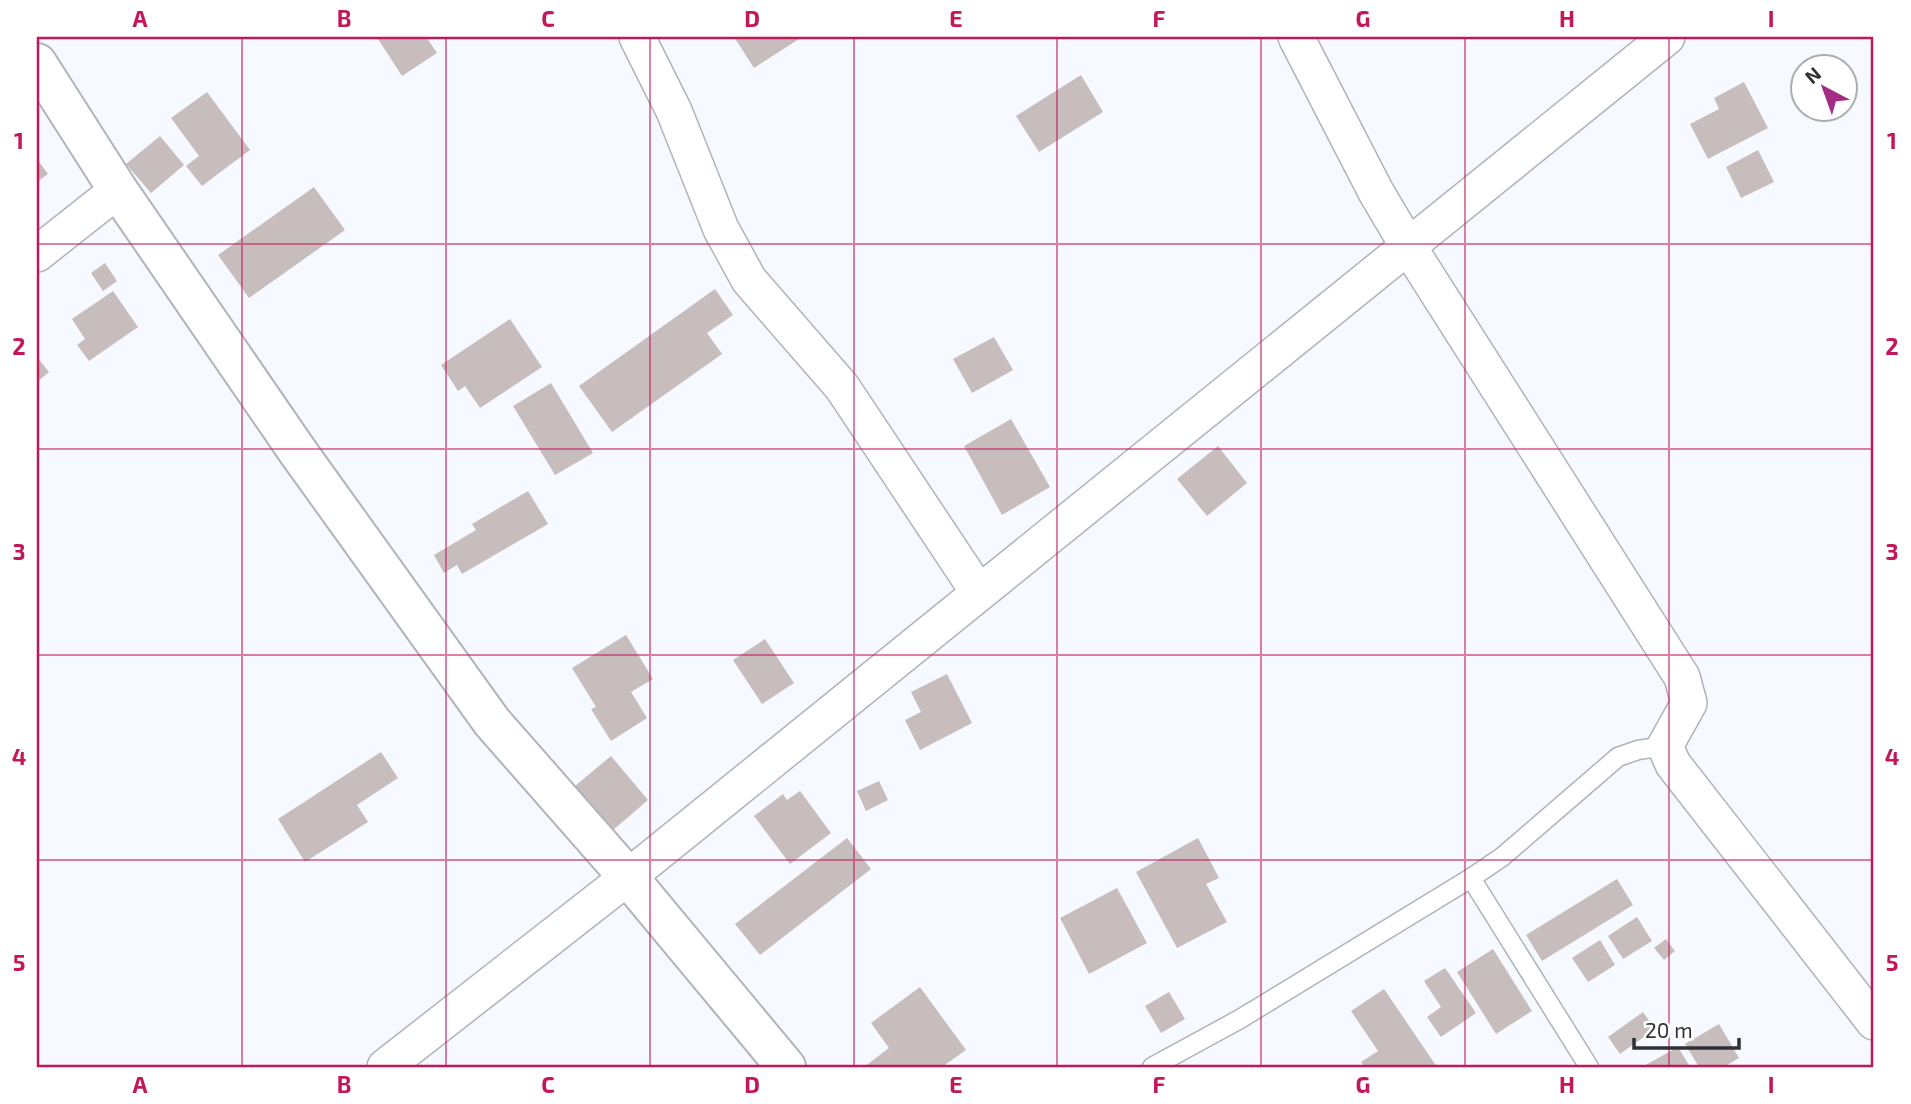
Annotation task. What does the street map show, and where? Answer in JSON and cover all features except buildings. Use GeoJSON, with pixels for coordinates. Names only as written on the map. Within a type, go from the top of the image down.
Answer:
{"type":"FeatureCollection","features":[{"type":"Feature","properties":{"kind":"street"},"geometry":{"type":"LineString","coordinates":[[637,37],[674,111],[720,229],[749,280],[842,387],[979,593]]}},
{"type":"Feature","properties":{"kind":"street"},"geometry":{"type":"LineString","coordinates":[[1296,37],[1376,192],[1408,246],[1682,677],[1689,703],[1665,746],[1673,764],[1874,1022]]}},
{"type":"Feature","properties":{"kind":"street"},"geometry":{"type":"LineString","coordinates":[[385,1067],[628,877],[1667,37]]}},
{"type":"Feature","properties":{"kind":"street"},"geometry":{"type":"LineString","coordinates":[[37,63],[118,190],[298,452],[492,722],[628,877],[786,1067]]}},
{"type":"Feature","properties":{"kind":"street"},"geometry":{"type":"LineString","coordinates":[[37,254],[118,190]]}},
{"type":"Feature","properties":{"kind":"lane"},"geometry":{"type":"LineString","coordinates":[[1152,1067],[1240,1019],[1471,878],[1502,857],[1618,757],[1665,746]]}},
{"type":"Feature","properties":{"kind":"lane"},"geometry":{"type":"LineString","coordinates":[[1471,878],[1589,1067]]}}]}
